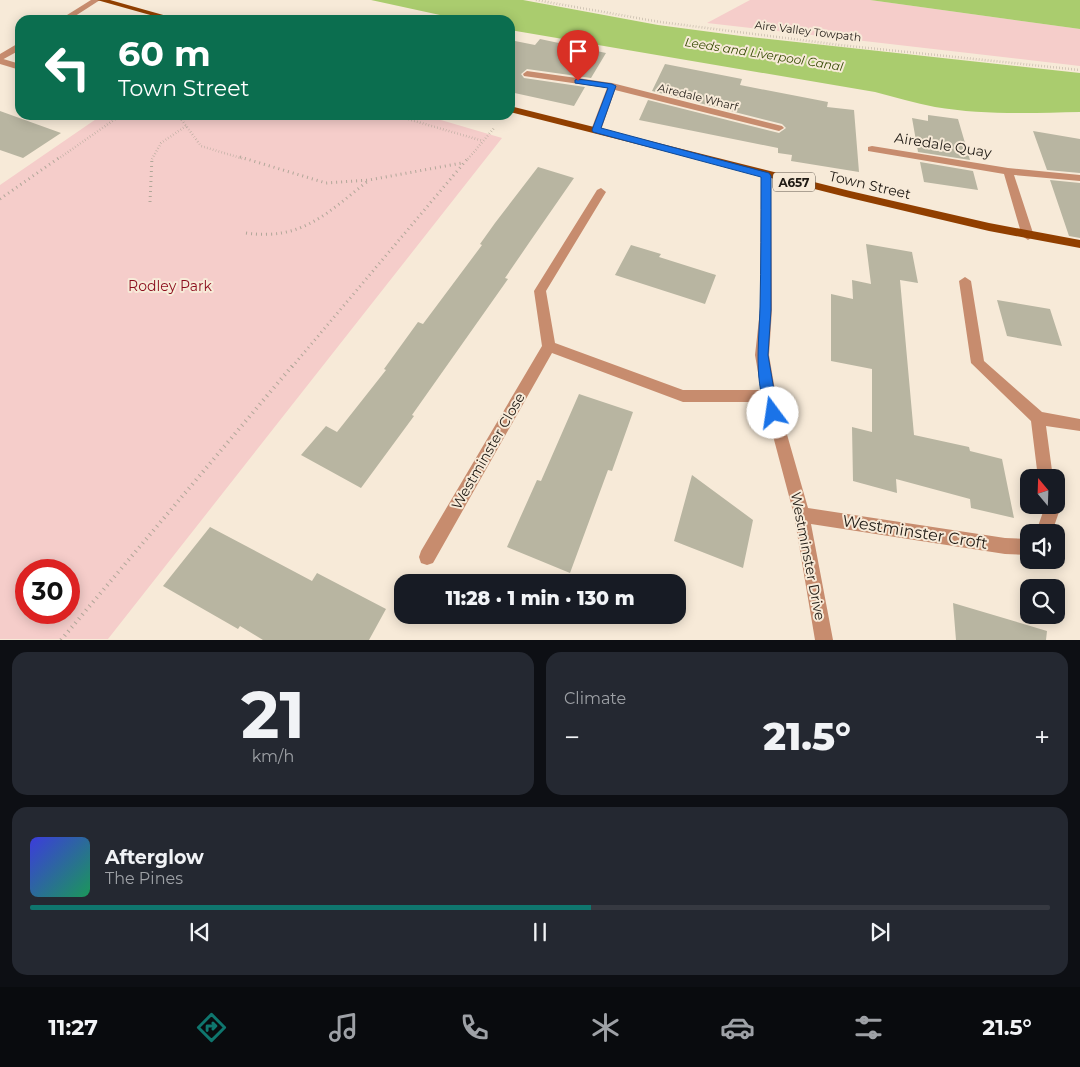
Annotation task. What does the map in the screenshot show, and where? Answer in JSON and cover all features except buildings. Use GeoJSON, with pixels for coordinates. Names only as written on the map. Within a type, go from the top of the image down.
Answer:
{"type":"FeatureCollection","features":[{"type":"Feature","properties":{"kind":"main road"},"geometry":{"type":"LineString","coordinates":[[101,0],[158,15]]}},
{"type":"Feature","properties":{"kind":"main road","name":"Town Street"},"geometry":{"type":"LineString","coordinates":[[515,110],[766,176],[1028,236],[1080,244]]}},
{"type":"Feature","properties":{"kind":"street"},"geometry":{"type":"LineString","coordinates":[[71,15],[96,0]]}},
{"type":"Feature","properties":{"kind":"street"},"geometry":{"type":"LineString","coordinates":[[0,59],[15,49]]}},
{"type":"Feature","properties":{"kind":"street"},"geometry":{"type":"LineString","coordinates":[[0,59],[15,64]]}},
{"type":"Feature","properties":{"kind":"street","name":"Airedale Wharf"},"geometry":{"type":"LineString","coordinates":[[527,74],[612,86],[779,128]]}},
{"type":"Feature","properties":{"kind":"street"},"geometry":{"type":"LineString","coordinates":[[596,130],[612,86]]}},
{"type":"Feature","properties":{"kind":"street","name":"Airedale Quay"},"geometry":{"type":"LineString","coordinates":[[872,149],[1008,171],[1080,178]]}},
{"type":"Feature","properties":{"kind":"street","name":"Airedale Quay"},"geometry":{"type":"LineString","coordinates":[[1008,171],[1028,236]]}},
{"type":"Feature","properties":{"kind":"street","name":"Westminster Drive"},"geometry":{"type":"LineString","coordinates":[[766,176],[766,310],[762,355],[769,396],[802,516],[824,640]]}},
{"type":"Feature","properties":{"kind":"street"},"geometry":{"type":"LineString","coordinates":[[601,192],[540,291],[549,346],[683,396],[769,396]]}},
{"type":"Feature","properties":{"kind":"street"},"geometry":{"type":"LineString","coordinates":[[965,281],[978,363],[1038,418],[1080,425]]}},
{"type":"Feature","properties":{"kind":"street","name":"Westminster Close"},"geometry":{"type":"LineString","coordinates":[[427,557],[549,346]]}},
{"type":"Feature","properties":{"kind":"street"},"geometry":{"type":"LineString","coordinates":[[1038,418],[1045,469]]}},
{"type":"Feature","properties":{"kind":"street","name":"Westminster Croft"},"geometry":{"type":"LineString","coordinates":[[802,516],[1020,547]]}},
{"type":"Feature","properties":{"kind":"path","name":"Aire Valley Towpath"},"geometry":{"type":"LineString","coordinates":[[536,0],[670,23],[850,46],[1080,70]]}},
{"type":"Feature","properties":{"kind":"path"},"geometry":{"type":"LineString","coordinates":[[0,199],[114,120]]}},
{"type":"Feature","properties":{"kind":"path"},"geometry":{"type":"LineString","coordinates":[[182,120],[201,146],[326,183],[369,180],[464,163]]}},
{"type":"Feature","properties":{"kind":"path"},"geometry":{"type":"LineString","coordinates":[[61,640],[483,141],[411,120]]}},
{"type":"Feature","properties":{"kind":"path"},"geometry":{"type":"LineString","coordinates":[[150,202],[152,156],[161,144],[186,126]]}},
{"type":"Feature","properties":{"kind":"path"},"geometry":{"type":"LineString","coordinates":[[246,233],[270,238],[300,230],[369,180]]}},
{"type":"Feature","properties":{"kind":"green space"},"geometry":{"type":"Polygon","coordinates":[[[750,0],[870,0],[1080,29],[1080,66],[707,23],[750,0]]]}},
{"type":"Feature","properties":{"kind":"green space","name":"Rodley Park"},"geometry":{"type":"Polygon","coordinates":[[[95,120],[441,120],[502,138],[108,639],[0,639],[0,185],[95,120]]]}},
{"type":"Feature","properties":{"kind":"water","name":"Leeds and Liverpool Canal"},"geometry":{"type":"Polygon","coordinates":[[[371,0],[523,0],[658,25],[741,36],[1080,73],[1080,112],[1025,113],[953,110],[875,92],[515,31],[515,15],[440,15],[371,0]]]}},
{"type":"Feature","properties":{"kind":"water"},"geometry":{"type":"Polygon","coordinates":[[[870,0],[1080,0],[1080,29],[870,0]]]}},
{"type":"Feature","properties":{"kind":"route"},"geometry":{"type":"LineString","coordinates":[[578,81],[612,86],[596,130],[766,176],[766,310],[762,355],[773,413]]}}]}
